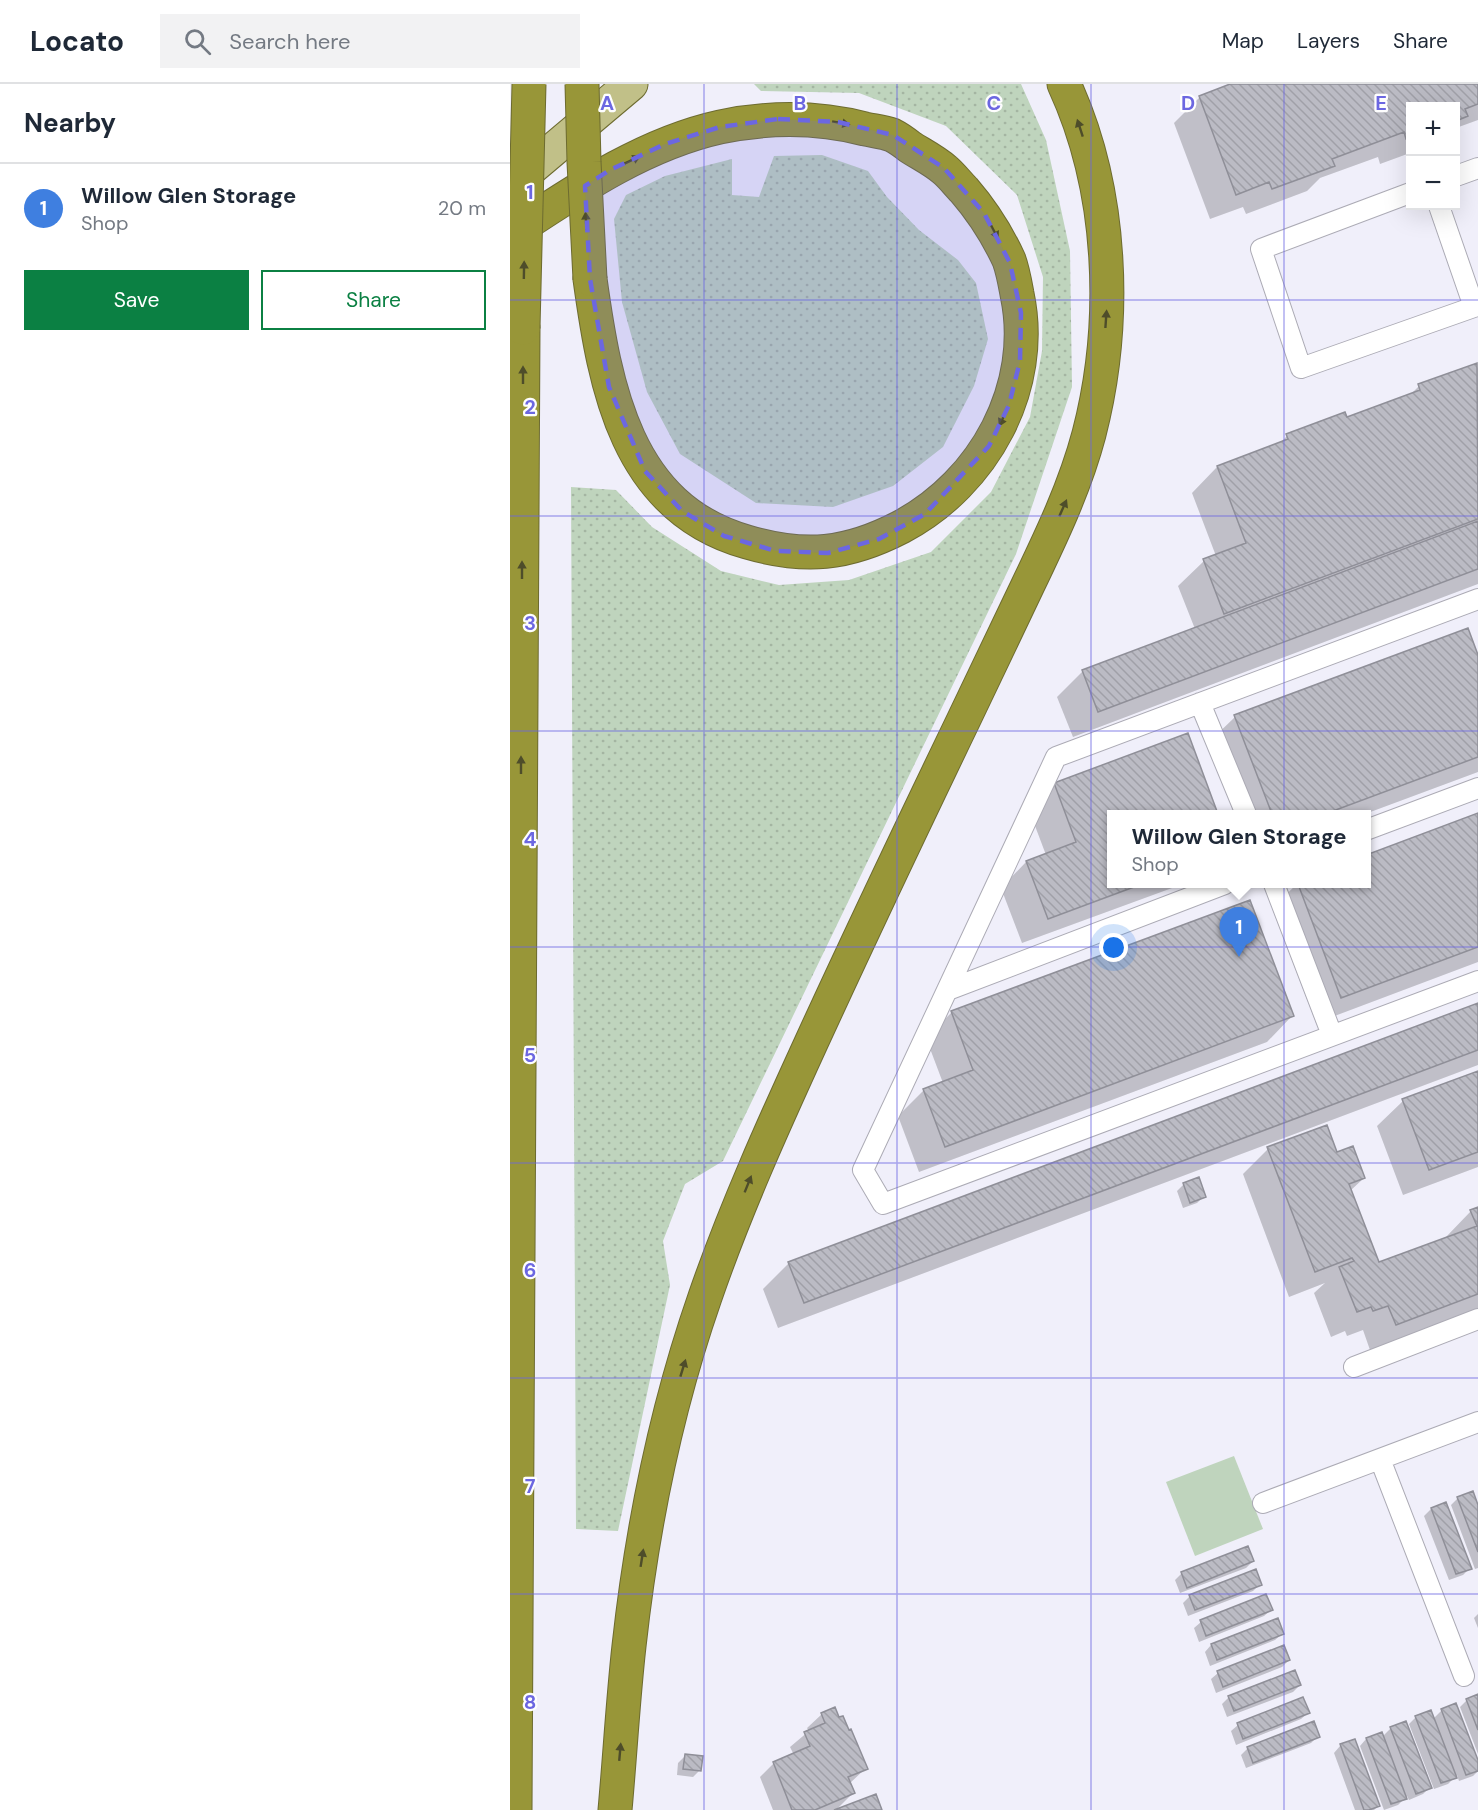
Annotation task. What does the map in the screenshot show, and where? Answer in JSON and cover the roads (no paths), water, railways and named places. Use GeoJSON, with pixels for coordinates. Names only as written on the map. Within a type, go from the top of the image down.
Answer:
{"type":"FeatureCollection","features":[{"type":"Feature","properties":{"kind":"highway"},"geometry":{"type":"LineString","coordinates":[[515,1810],[523,328],[529,84]]}},
{"type":"Feature","properties":{"kind":"highway"},"geometry":{"type":"LineString","coordinates":[[510,234],[610,171],[665,144],[720,127],[778,119],[838,122],[892,135],[944,168],[984,213],[1010,263],[1021,313],[1020,361],[1009,405],[989,446],[960,482],[925,514],[879,539],[828,553],[776,551],[724,536],[682,511],[645,471],[626,433],[609,387],[598,338],[590,279],[584,162],[582,84]]}},
{"type":"Feature","properties":{"kind":"highway"},"geometry":{"type":"LineString","coordinates":[[615,1810],[630,1644],[652,1498],[680,1378],[704,1299],[759,1155],[867,920],[1049,541],[1067,500],[1089,434],[1103,366],[1108,300],[1105,230],[1092,165],[1064,84]]}},
{"type":"Feature","properties":{"kind":"main road"},"geometry":{"type":"LineString","coordinates":[[510,87],[514,84]]}},
{"type":"Feature","properties":{"kind":"main road"},"geometry":{"type":"LineString","coordinates":[[510,186],[631,84]]}},
{"type":"Feature","properties":{"kind":"lane"},"geometry":{"type":"LineString","coordinates":[[1460,174],[1478,168]]}},
{"type":"Feature","properties":{"kind":"lane"},"geometry":{"type":"LineString","coordinates":[[1406,195],[1261,249],[1301,368],[1474,307],[1440,210]]}},
{"type":"Feature","properties":{"kind":"lane"},"geometry":{"type":"LineString","coordinates":[[1478,599],[1056,757],[863,1170],[883,1204],[1478,981]]}},
{"type":"Feature","properties":{"kind":"lane"},"geometry":{"type":"LineString","coordinates":[[1200,703],[1244,810]]}},
{"type":"Feature","properties":{"kind":"lane"},"geometry":{"type":"LineString","coordinates":[[1371,828],[1478,788]]}},
{"type":"Feature","properties":{"kind":"lane"},"geometry":{"type":"LineString","coordinates":[[948,990],[1215,888]]}},
{"type":"Feature","properties":{"kind":"lane"},"geometry":{"type":"LineString","coordinates":[[1276,888],[1332,1035]]}},
{"type":"Feature","properties":{"kind":"lane"},"geometry":{"type":"LineString","coordinates":[[1354,1367],[1478,1319]]}},
{"type":"Feature","properties":{"kind":"lane"},"geometry":{"type":"LineString","coordinates":[[1263,1503],[1478,1422]]}},
{"type":"Feature","properties":{"kind":"lane"},"geometry":{"type":"LineString","coordinates":[[1380,1459],[1464,1676]]}},
{"type":"Feature","properties":{"kind":"place","name":"Willow Glen Storage"},"geometry":{"type":"Point","coordinates":[1239,957]}}]}
